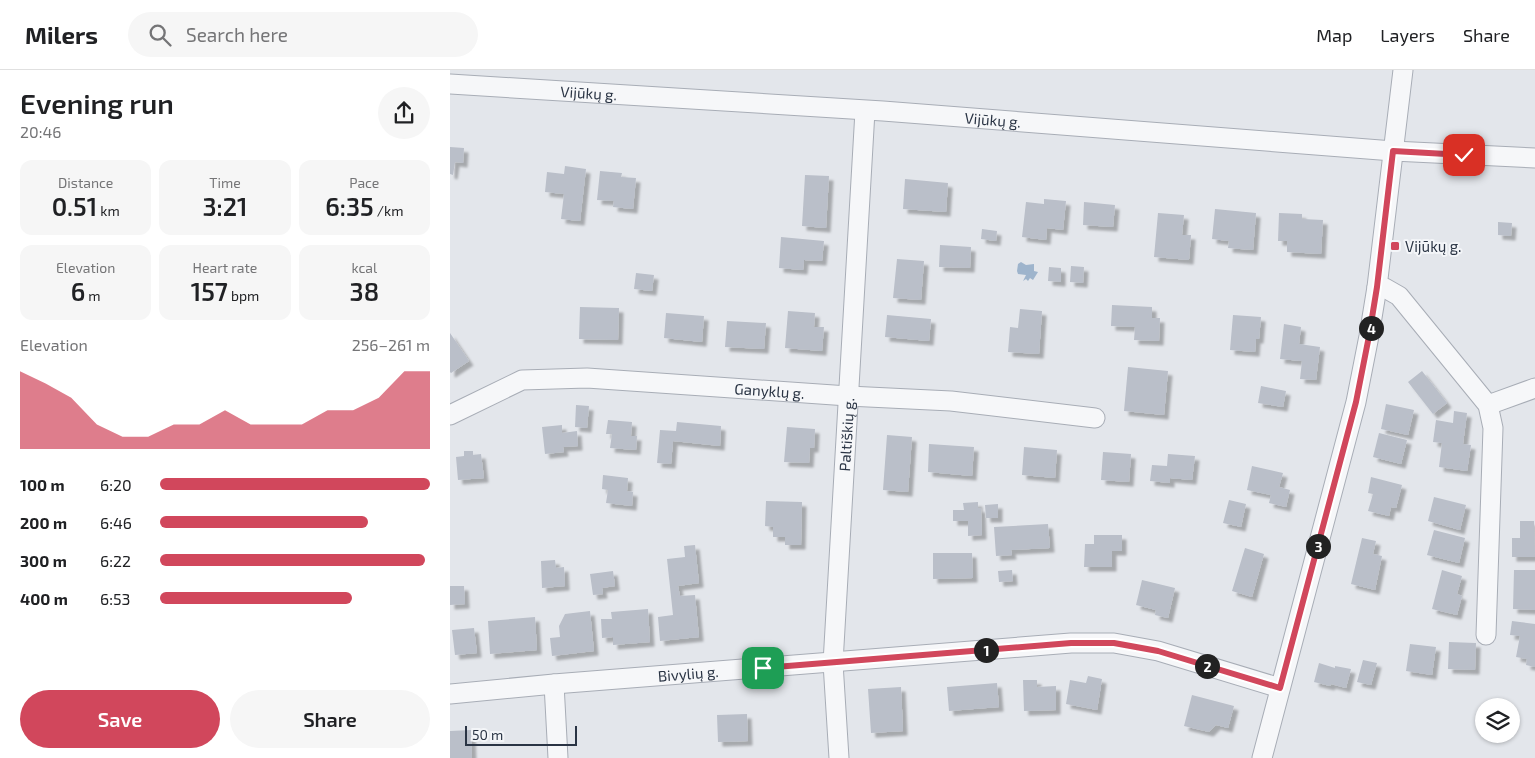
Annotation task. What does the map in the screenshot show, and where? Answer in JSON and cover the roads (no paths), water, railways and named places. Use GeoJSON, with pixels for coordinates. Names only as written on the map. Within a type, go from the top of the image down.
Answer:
{"type":"FeatureCollection","features":[{"type":"Feature","properties":{"kind":"street"},"geometry":{"type":"LineString","coordinates":[[1262,758],[1356,402],[1377,287],[1404,70]]}},
{"type":"Feature","properties":{"kind":"street","name":"Vijūkų g."},"geometry":{"type":"LineString","coordinates":[[450,84],[865,111],[1393,151],[1535,158]]}},
{"type":"Feature","properties":{"kind":"street","name":"Paltiškių g."},"geometry":{"type":"LineString","coordinates":[[839,758],[833,663],[865,111]]}},
{"type":"Feature","properties":{"kind":"street"},"geometry":{"type":"LineString","coordinates":[[1377,287],[1385,288],[1399,296],[1488,404],[1493,428],[1486,635]]}},
{"type":"Feature","properties":{"kind":"street","name":"Ganyklų g."},"geometry":{"type":"LineString","coordinates":[[450,415],[522,380],[587,378],[848,396],[951,401],[1095,418]]}},
{"type":"Feature","properties":{"kind":"street"},"geometry":{"type":"LineString","coordinates":[[1488,404],[1535,388]]}},
{"type":"Feature","properties":{"kind":"street","name":"Bivylių g."},"geometry":{"type":"LineString","coordinates":[[450,694],[1071,643],[1114,643],[1158,651],[1280,688]]}},
{"type":"Feature","properties":{"kind":"street"},"geometry":{"type":"LineString","coordinates":[[554,684],[558,758]]}},
{"type":"Feature","properties":{"kind":"water"},"geometry":{"type":"Polygon","coordinates":[[[1021,262],[1026,265],[1034,264],[1034,271],[1038,272],[1033,280],[1030,278],[1028,281],[1026,279],[1023,281],[1026,275],[1018,274],[1018,264],[1021,262]]]}},
{"type":"Feature","properties":{"kind":"place","name":"Vijūkų g."},"geometry":{"type":"Point","coordinates":[1395,246]}}]}
